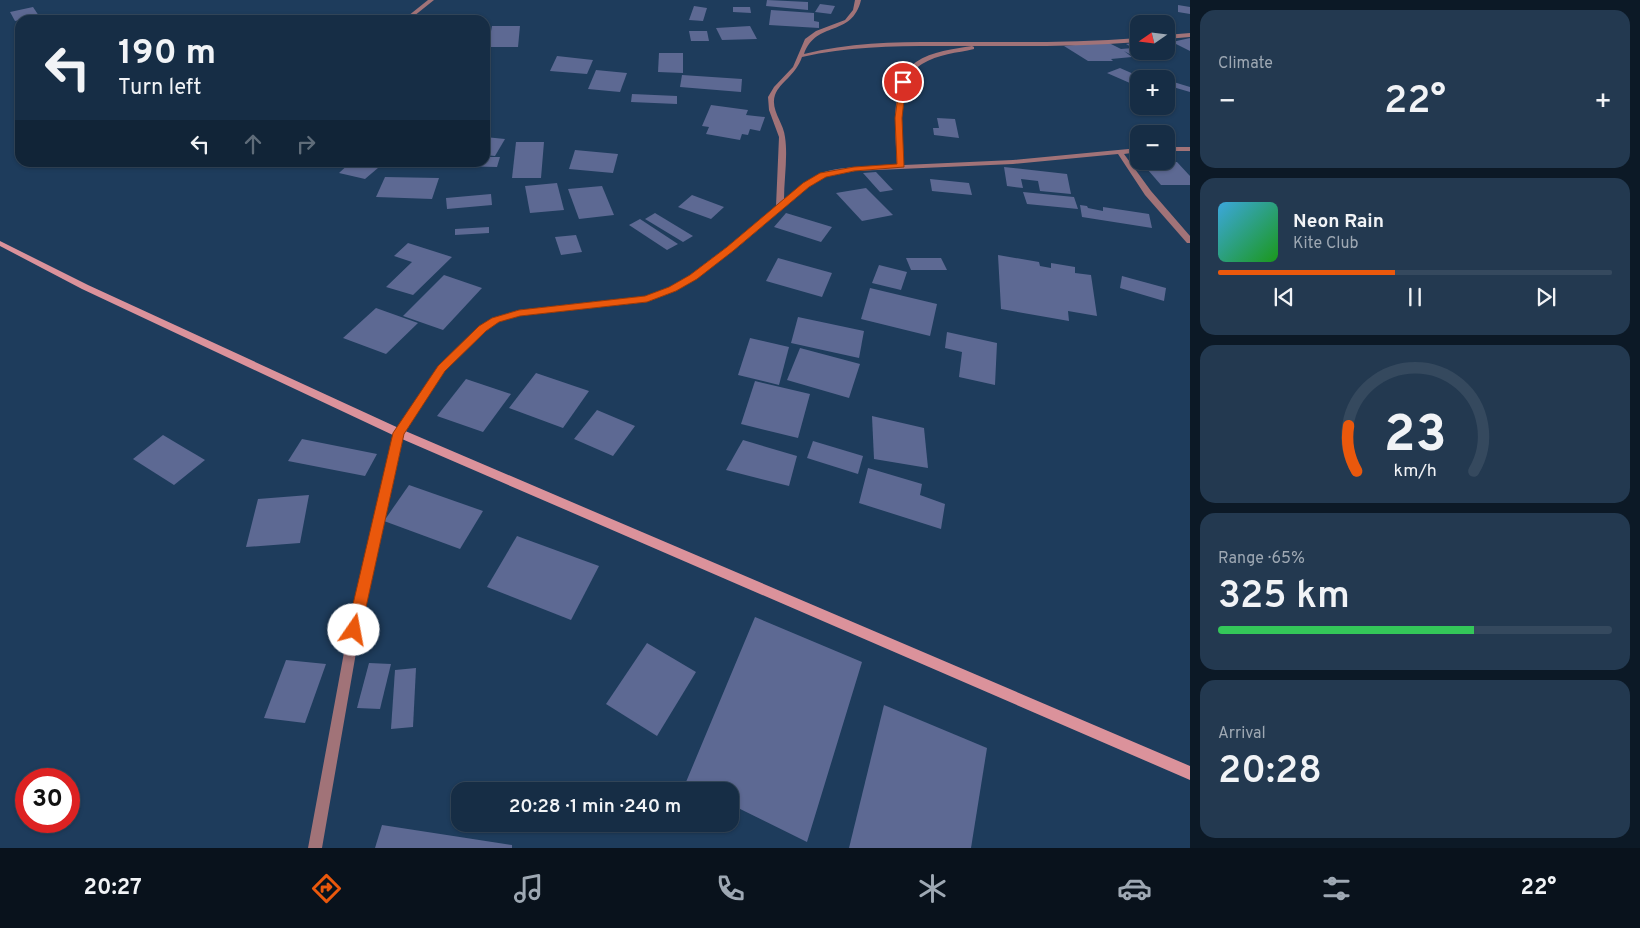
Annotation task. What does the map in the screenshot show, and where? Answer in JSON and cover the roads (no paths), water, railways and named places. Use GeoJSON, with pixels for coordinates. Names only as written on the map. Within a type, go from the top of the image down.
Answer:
{"type":"FeatureCollection","features":[{"type":"Feature","properties":{"kind":"main road"},"geometry":{"type":"LineString","coordinates":[[0,243],[85,287],[399,433],[1190,773]]}},
{"type":"Feature","properties":{"kind":"street"},"geometry":{"type":"LineString","coordinates":[[412,15],[431,0]]}},
{"type":"Feature","properties":{"kind":"street"},"geometry":{"type":"LineString","coordinates":[[780,207],[782,137],[771,99],[773,92],[794,70],[811,37],[853,18],[857,11],[858,0]]}},
{"type":"Feature","properties":{"kind":"street"},"geometry":{"type":"LineString","coordinates":[[1175,36],[1190,35]]}},
{"type":"Feature","properties":{"kind":"street"},"geometry":{"type":"LineString","coordinates":[[800,56],[836,48],[869,45],[1130,40]]}},
{"type":"Feature","properties":{"kind":"street"},"geometry":{"type":"LineString","coordinates":[[901,166],[899,118],[903,82],[910,70],[918,63],[934,57],[995,44]]}},
{"type":"Feature","properties":{"kind":"street"},"geometry":{"type":"LineString","coordinates":[[1175,150],[1190,149]]}},
{"type":"Feature","properties":{"kind":"street"},"geometry":{"type":"LineString","coordinates":[[315,848],[351,647],[399,433],[442,368],[482,329],[495,320],[519,313],[647,299],[673,289],[716,260],[806,185],[823,175],[854,169],[1013,162],[1130,150]]}},
{"type":"Feature","properties":{"kind":"street"},"geometry":{"type":"LineString","coordinates":[[1119,151],[1148,193],[1190,241]]}}]}
